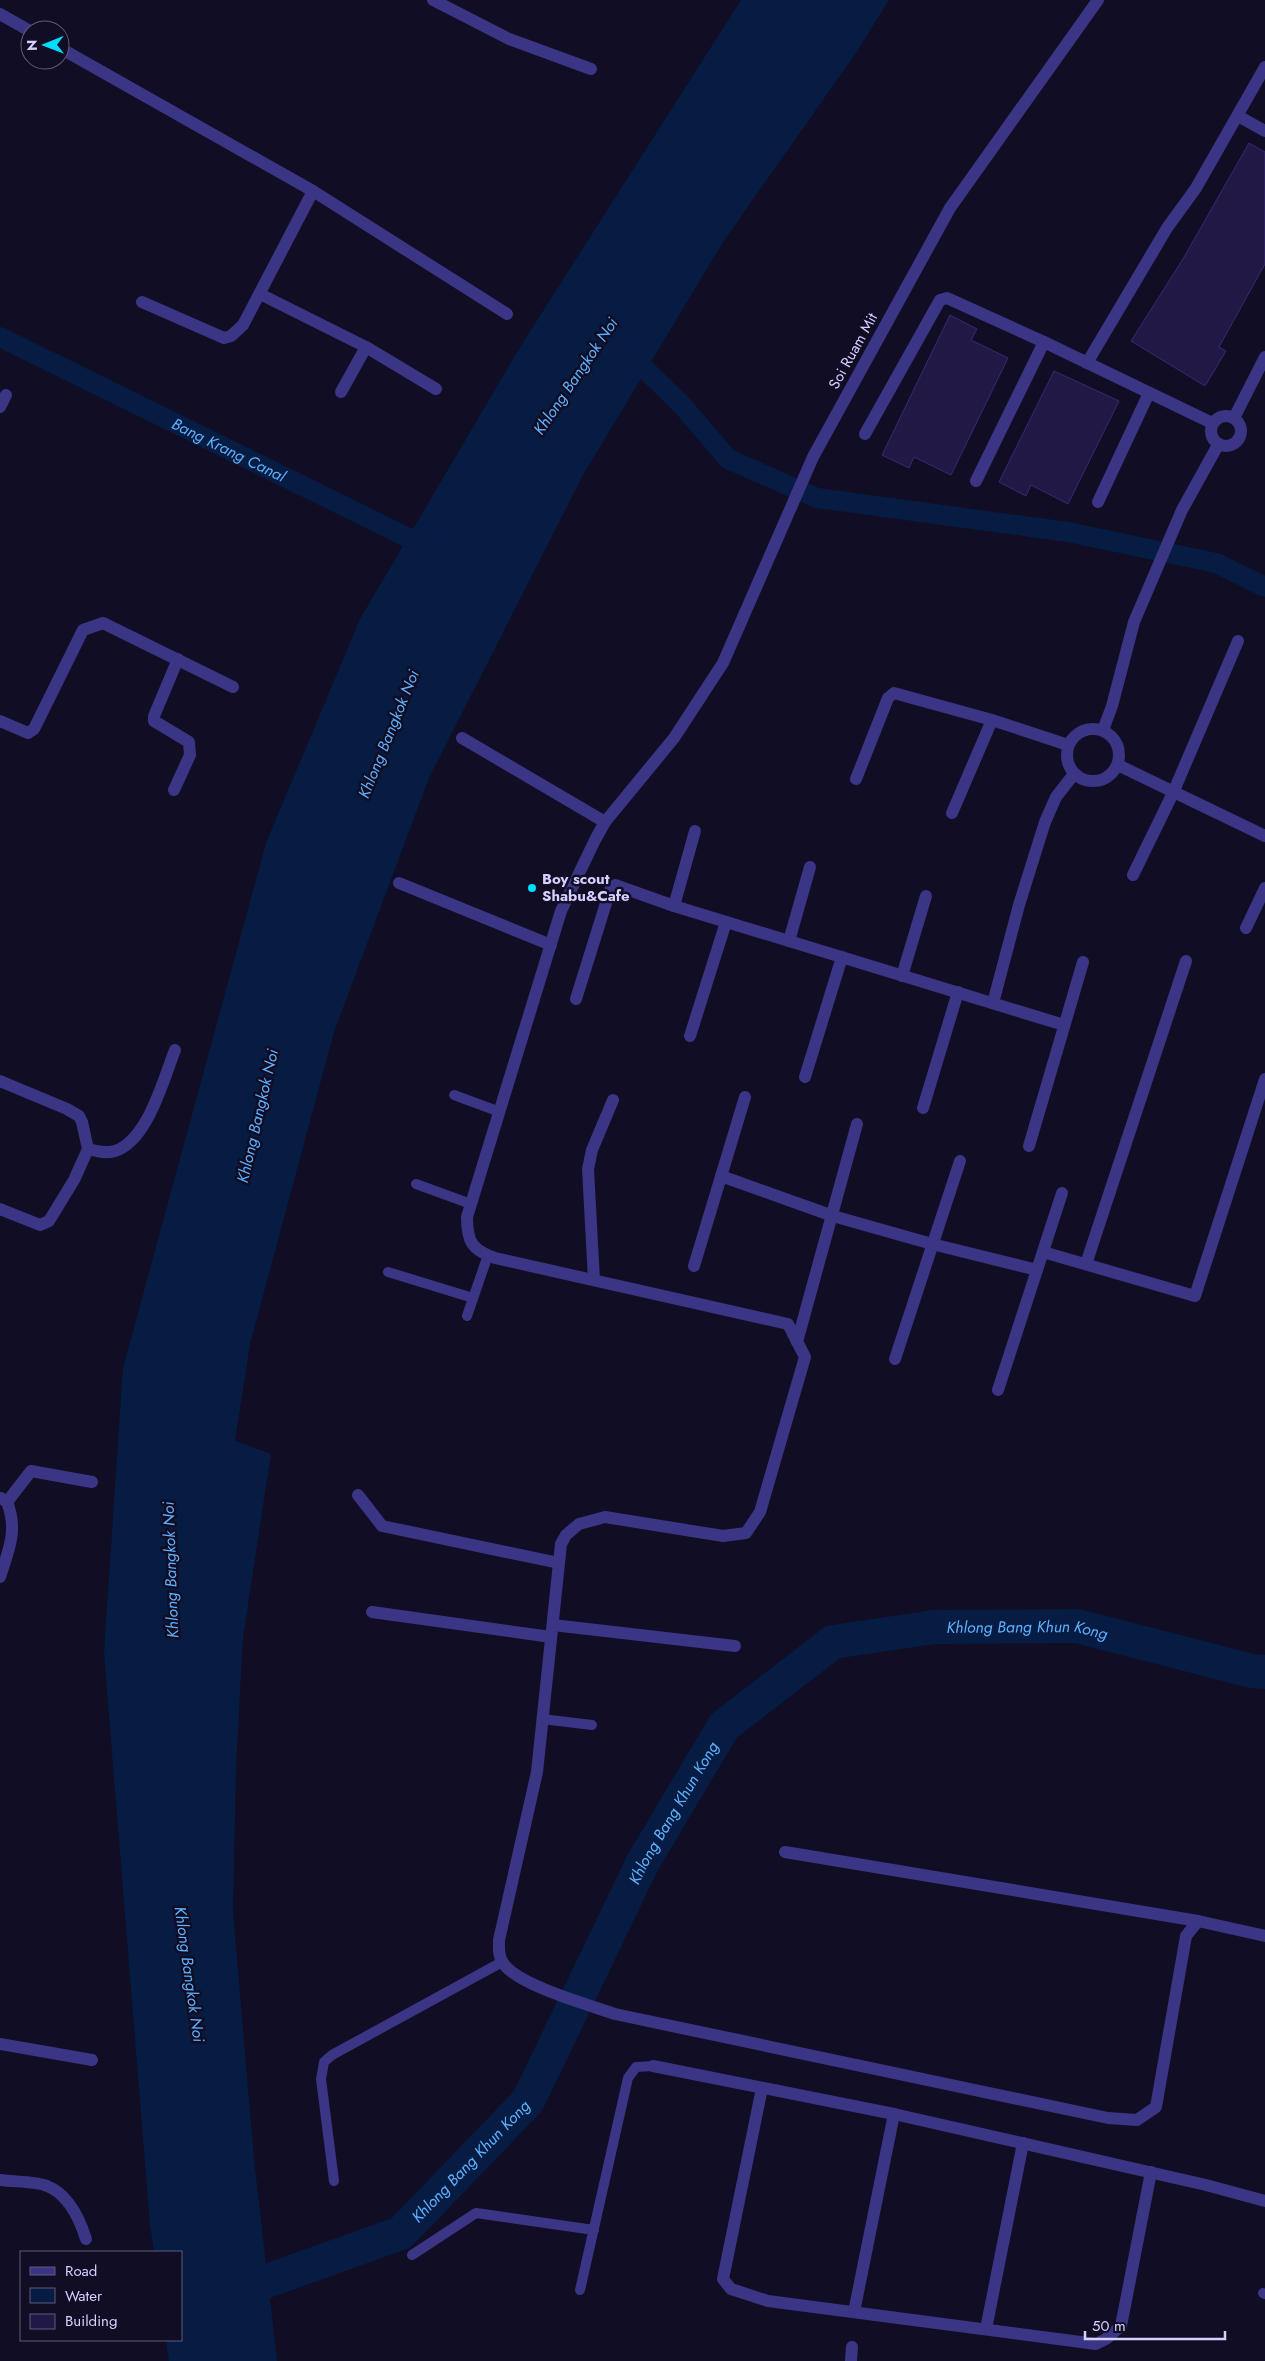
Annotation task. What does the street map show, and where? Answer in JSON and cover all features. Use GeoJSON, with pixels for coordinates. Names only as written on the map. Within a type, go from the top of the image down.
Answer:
{"type":"FeatureCollection","features":[{"type":"Feature","properties":{"kind":"street"},"geometry":{"type":"LineString","coordinates":[[434,0],[509,39],[591,69]]}},
{"type":"Feature","properties":{"kind":"street","name":"Soi Ruam Mit"},"geometry":{"type":"LineString","coordinates":[[488,1255],[480,1253],[467,1232],[467,1217],[561,911],[606,822],[674,738],[722,663],[813,457],[950,208],[1098,0]]}},
{"type":"Feature","properties":{"kind":"street"},"geometry":{"type":"LineString","coordinates":[[0,14],[20,25]]}},
{"type":"Feature","properties":{"kind":"street"},"geometry":{"type":"LineString","coordinates":[[70,54],[313,191],[507,314]]}},
{"type":"Feature","properties":{"kind":"street"},"geometry":{"type":"LineString","coordinates":[[1087,363],[1167,228],[1196,188],[1265,67]]}},
{"type":"Feature","properties":{"kind":"street"},"geometry":{"type":"LineString","coordinates":[[1238,116],[1265,131]]}},
{"type":"Feature","properties":{"kind":"street"},"geometry":{"type":"LineString","coordinates":[[142,302],[224,338],[231,336],[243,324],[260,294],[313,191]]}},
{"type":"Feature","properties":{"kind":"street"},"geometry":{"type":"LineString","coordinates":[[260,294],[366,348],[436,389]]}},
{"type":"Feature","properties":{"kind":"street"},"geometry":{"type":"LineString","coordinates":[[865,434],[940,300],[953,300],[1212,423]]}},
{"type":"Feature","properties":{"kind":"street"},"geometry":{"type":"LineString","coordinates":[[976,481],[1044,342]]}},
{"type":"Feature","properties":{"kind":"street"},"geometry":{"type":"LineString","coordinates":[[341,392],[366,348]]}},
{"type":"Feature","properties":{"kind":"street"},"geometry":{"type":"LineString","coordinates":[[1234,418],[1265,356]]}},
{"type":"Feature","properties":{"kind":"street"},"geometry":{"type":"LineString","coordinates":[[1098,502],[1150,393]]}},
{"type":"Feature","properties":{"kind":"street"},"geometry":{"type":"LineString","coordinates":[[0,408],[6,395]]}},
{"type":"Feature","properties":{"kind":"street"},"geometry":{"type":"LineString","coordinates":[[1222,416],[1234,418],[1240,427],[1239,439],[1229,446],[1218,445],[1211,435],[1212,423],[1222,416]]}},
{"type":"Feature","properties":{"kind":"street"},"geometry":{"type":"LineString","coordinates":[[1103,730],[1112,706],[1134,622],[1181,514],[1218,445]]}},
{"type":"Feature","properties":{"kind":"street"},"geometry":{"type":"LineString","coordinates":[[0,721],[28,732],[34,729],[84,630],[87,627],[107,623],[233,688]]}},
{"type":"Feature","properties":{"kind":"street"},"geometry":{"type":"LineString","coordinates":[[1133,874],[1173,793],[1238,641]]}},
{"type":"Feature","properties":{"kind":"street"},"geometry":{"type":"LineString","coordinates":[[174,790],[190,755],[190,742],[154,721],[154,716],[178,659]]}},
{"type":"Feature","properties":{"kind":"street"},"geometry":{"type":"LineString","coordinates":[[856,779],[888,698],[894,693],[992,720],[1068,745]]}},
{"type":"Feature","properties":{"kind":"street"},"geometry":{"type":"LineString","coordinates":[[952,813],[992,720]]}},
{"type":"Feature","properties":{"kind":"street"},"geometry":{"type":"LineString","coordinates":[[1093,728],[1103,730],[1112,736],[1118,744],[1120,755],[1118,765],[1112,774],[1103,779],[1083,780],[1074,774],[1069,765],[1068,745],[1074,736],[1083,730],[1093,728]]}},
{"type":"Feature","properties":{"kind":"street"},"geometry":{"type":"LineString","coordinates":[[462,738],[606,822]]}},
{"type":"Feature","properties":{"kind":"street"},"geometry":{"type":"LineString","coordinates":[[1118,765],[1265,836]]}},
{"type":"Feature","properties":{"kind":"street"},"geometry":{"type":"LineString","coordinates":[[993,1003],[1019,905],[1045,822],[1056,797],[1074,774]]}},
{"type":"Feature","properties":{"kind":"street"},"geometry":{"type":"LineString","coordinates":[[674,906],[695,831]]}},
{"type":"Feature","properties":{"kind":"street"},"geometry":{"type":"LineString","coordinates":[[789,941],[810,867]]}},
{"type":"Feature","properties":{"kind":"street"},"geometry":{"type":"LineString","coordinates":[[399,883],[551,945]]}},
{"type":"Feature","properties":{"kind":"street"},"geometry":{"type":"LineString","coordinates":[[576,999],[612,886],[1064,1025]]}},
{"type":"Feature","properties":{"kind":"street"},"geometry":{"type":"LineString","coordinates":[[1246,928],[1265,888]]}},
{"type":"Feature","properties":{"kind":"street"},"geometry":{"type":"LineString","coordinates":[[902,976],[926,896]]}},
{"type":"Feature","properties":{"kind":"street"},"geometry":{"type":"LineString","coordinates":[[690,1036],[726,922]]}},
{"type":"Feature","properties":{"kind":"street"},"geometry":{"type":"LineString","coordinates":[[805,1077],[842,957]]}},
{"type":"Feature","properties":{"kind":"street"},"geometry":{"type":"LineString","coordinates":[[1086,1264],[1186,961]]}},
{"type":"Feature","properties":{"kind":"street"},"geometry":{"type":"LineString","coordinates":[[1028,1146],[1083,962]]}},
{"type":"Feature","properties":{"kind":"street"},"geometry":{"type":"LineString","coordinates":[[923,1108],[958,992]]}},
{"type":"Feature","properties":{"kind":"street"},"geometry":{"type":"LineString","coordinates":[[88,1149],[110,1153],[116,1151],[145,1126],[175,1050]]}},
{"type":"Feature","properties":{"kind":"street"},"geometry":{"type":"LineString","coordinates":[[1043,1252],[1195,1296],[1265,1079]]}},
{"type":"Feature","properties":{"kind":"street"},"geometry":{"type":"LineString","coordinates":[[0,1080],[67,1108],[79,1116],[88,1149],[74,1180],[49,1221],[40,1225],[0,1209]]}},
{"type":"Feature","properties":{"kind":"street"},"geometry":{"type":"LineString","coordinates":[[694,1266],[745,1097]]}},
{"type":"Feature","properties":{"kind":"street"},"geometry":{"type":"LineString","coordinates":[[594,1280],[588,1169],[592,1150],[613,1100]]}},
{"type":"Feature","properties":{"kind":"street"},"geometry":{"type":"LineString","coordinates":[[797,1342],[857,1124]]}},
{"type":"Feature","properties":{"kind":"street"},"geometry":{"type":"LineString","coordinates":[[895,1359],[960,1161]]}},
{"type":"Feature","properties":{"kind":"street"},"geometry":{"type":"LineString","coordinates":[[721,1176],[833,1216],[932,1244],[1037,1270]]}},
{"type":"Feature","properties":{"kind":"street"},"geometry":{"type":"LineString","coordinates":[[998,1390],[1062,1193]]}},
{"type":"Feature","properties":{"kind":"street"},"geometry":{"type":"LineString","coordinates":[[488,1255],[788,1324],[805,1357],[760,1512],[746,1533],[723,1536],[605,1517],[588,1520],[566,1535],[561,1544],[537,1772],[499,1940],[498,1952],[502,1962],[511,1973],[538,1986],[615,2014],[1108,2118],[1137,2120],[1156,2107],[1186,1936],[1201,1922]]}},
{"type":"Feature","properties":{"kind":"street"},"geometry":{"type":"LineString","coordinates":[[0,1577],[12,1538],[13,1525],[4,1500],[31,1471],[92,1482]]}},
{"type":"Feature","properties":{"kind":"street"},"geometry":{"type":"LineString","coordinates":[[358,1495],[382,1526],[559,1563]]}},
{"type":"Feature","properties":{"kind":"street"},"geometry":{"type":"LineString","coordinates":[[372,1612],[552,1631],[735,1646]]}},
{"type":"Feature","properties":{"kind":"street"},"geometry":{"type":"LineString","coordinates":[[785,1852],[1201,1922],[1265,1936]]}},
{"type":"Feature","properties":{"kind":"street"},"geometry":{"type":"LineString","coordinates":[[0,2044],[92,2060]]}},
{"type":"Feature","properties":{"kind":"street"},"geometry":{"type":"LineString","coordinates":[[653,2066],[894,2114],[1151,2172],[1265,2201]]}},
{"type":"Feature","properties":{"kind":"street"},"geometry":{"type":"LineString","coordinates":[[762,2088],[723,2279],[731,2289],[768,2301],[1096,2344],[1106,2339],[1121,2326],[1151,2172]]}},
{"type":"Feature","properties":{"kind":"street"},"geometry":{"type":"LineString","coordinates":[[854,2312],[894,2114]]}},
{"type":"Feature","properties":{"kind":"street"},"geometry":{"type":"LineString","coordinates":[[986,2329],[1023,2143]]}},
{"type":"Feature","properties":{"kind":"street"},"geometry":{"type":"LineString","coordinates":[[0,2180],[47,2185],[60,2194],[73,2210],[86,2239]]}},
{"type":"Feature","properties":{"kind":"street"},"geometry":{"type":"LineString","coordinates":[[851,2361],[852,2347]]}},
{"type":"Feature","properties":{"kind":"lane"},"geometry":{"type":"LineString","coordinates":[[454,1095],[500,1112]]}},
{"type":"Feature","properties":{"kind":"lane"},"geometry":{"type":"LineString","coordinates":[[416,1184],[471,1204]]}},
{"type":"Feature","properties":{"kind":"lane"},"geometry":{"type":"LineString","coordinates":[[467,1316],[488,1255]]}},
{"type":"Feature","properties":{"kind":"lane"},"geometry":{"type":"LineString","coordinates":[[388,1272],[473,1298]]}},
{"type":"Feature","properties":{"kind":"lane"},"geometry":{"type":"LineString","coordinates":[[542,1719],[592,1725]]}},
{"type":"Feature","properties":{"kind":"lane"},"geometry":{"type":"LineString","coordinates":[[334,2181],[321,2079],[324,2062],[332,2055],[502,1962]]}},
{"type":"Feature","properties":{"kind":"lane"},"geometry":{"type":"LineString","coordinates":[[580,2290],[628,2078],[636,2067],[653,2066]]}},
{"type":"Feature","properties":{"kind":"lane"},"geometry":{"type":"LineString","coordinates":[[412,2255],[476,2212],[594,2230]]}},
{"type":"Feature","properties":{"kind":"water","name":"Khlong Bangkok Noi"},"geometry":{"type":"Polygon","coordinates":[[[741,0],[889,0],[856,53],[723,242],[583,475],[429,778],[334,1032],[250,1344],[235,1441],[271,1454],[243,1637],[236,1767],[233,1912],[254,2159],[277,2361],[169,2361],[166,2341],[182,2341],[182,2251],[154,2251],[150,2225],[104,1653],[123,1368],[266,843],[360,619],[522,344],[741,0]]]}},
{"type":"Feature","properties":{"kind":"building"},"geometry":{"type":"Polygon","coordinates":[[[1249,143],[1265,152],[1265,264],[1219,347],[1226,351],[1205,386],[1131,341],[1183,259],[1249,143]]]}},
{"type":"Feature","properties":{"kind":"building"},"geometry":{"type":"Polygon","coordinates":[[[950,315],[977,329],[971,340],[1008,358],[951,475],[914,457],[909,468],[882,455],[950,315]]]}},
{"type":"Feature","properties":{"kind":"building"},"geometry":{"type":"Polygon","coordinates":[[[1054,371],[1119,401],[1068,504],[1031,485],[1026,496],[999,482],[1054,371]]]}},
{"type":"Feature","properties":{"kind":"waterway","name":"Bang Krang Canal"},"geometry":{"type":"LineString","coordinates":[[0,337],[431,549]]}},
{"type":"Feature","properties":{"kind":"waterway"},"geometry":{"type":"LineString","coordinates":[[627,352],[681,404],[728,459],[817,498],[1068,532],[1216,563],[1265,587]]}},
{"type":"Feature","properties":{"kind":"waterway","name":"Khlong Bang Khun Kong"},"geometry":{"type":"LineString","coordinates":[[239,2291],[401,2233],[528,2101],[643,1862],[724,1726],[833,1642],[934,1627],[1077,1626],[1252,1671],[1265,1672]]}},
{"type":"Feature","properties":{"kind":"place","name":"Boy scout Shabu&Cafe"},"geometry":{"type":"Point","coordinates":[532,888]}}]}
